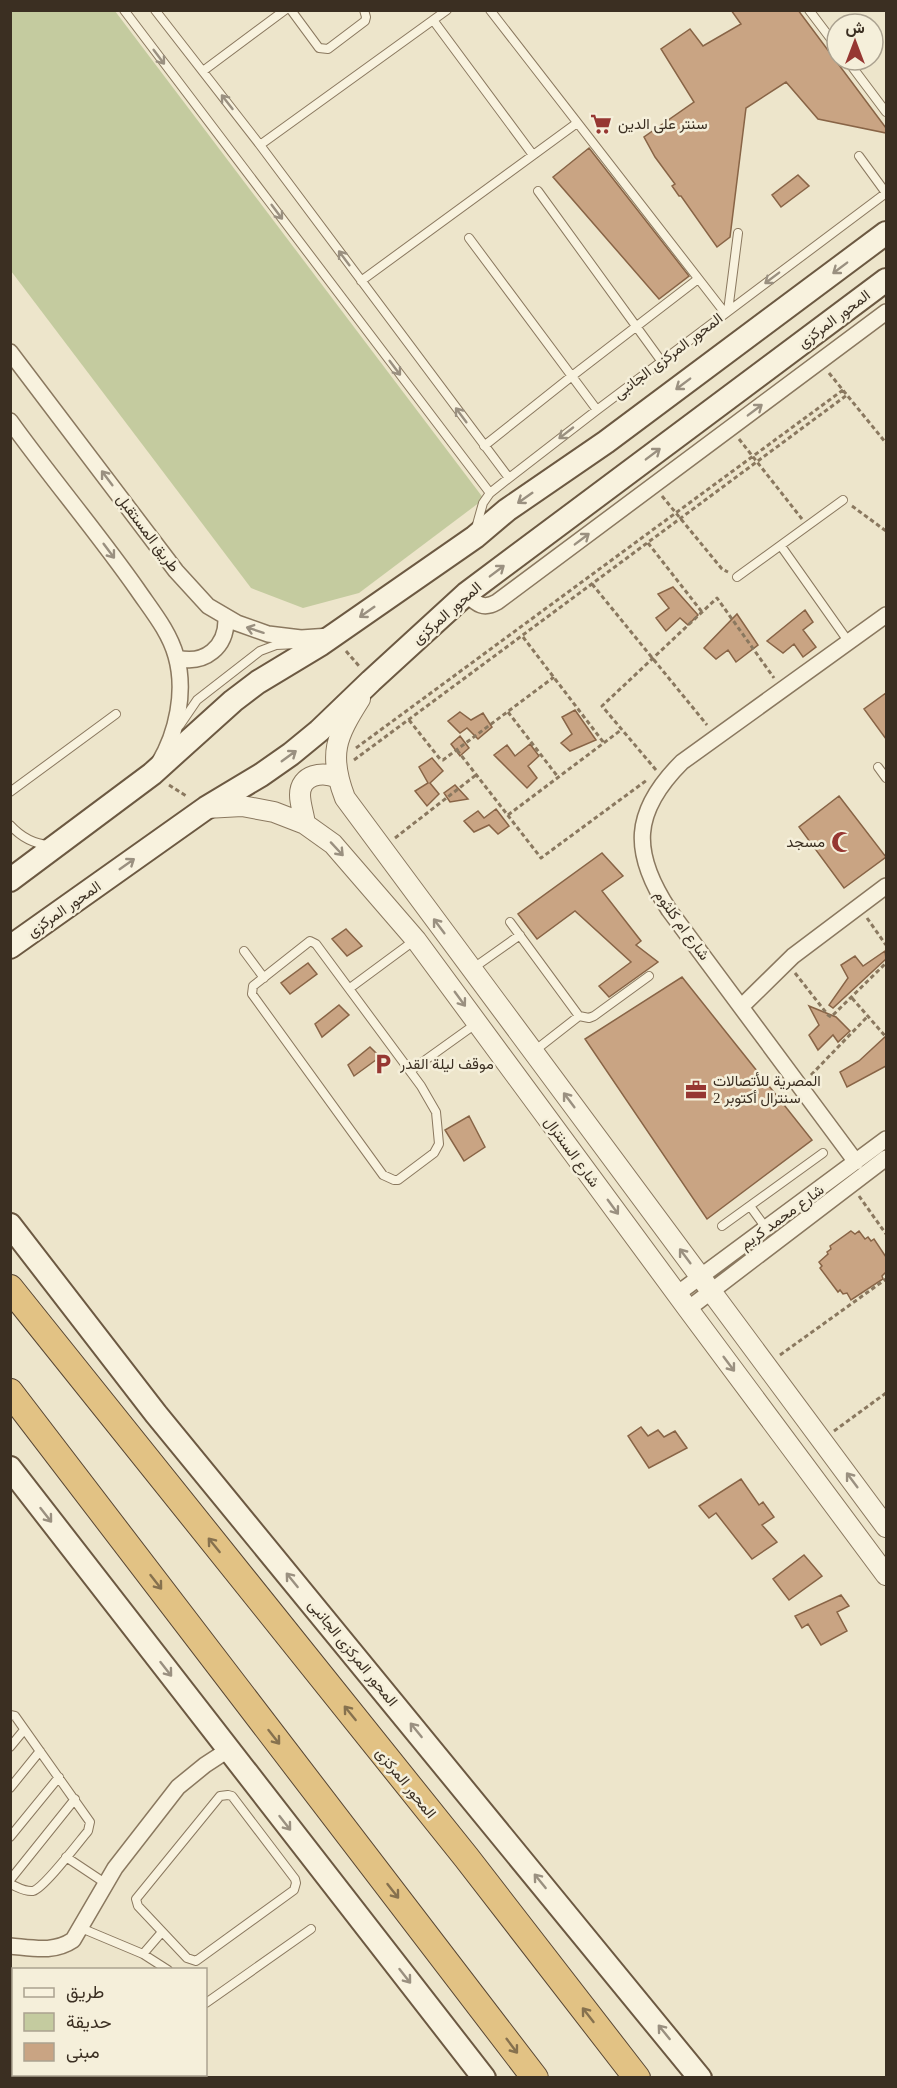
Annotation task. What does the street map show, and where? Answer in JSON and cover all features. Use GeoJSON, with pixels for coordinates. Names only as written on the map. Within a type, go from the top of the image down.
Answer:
{"type":"FeatureCollection","features":[{"type":"Feature","properties":{"kind":"highway","name":"المحور المركزى"},"geometry":{"type":"LineString","coordinates":[[10,1288],[465,1857],[637,2078]]}},
{"type":"Feature","properties":{"kind":"highway"},"geometry":{"type":"LineString","coordinates":[[10,1392],[535,2078]]}},
{"type":"Feature","properties":{"kind":"main road"},"geometry":{"type":"LineString","coordinates":[[10,880],[152,774],[233,701],[475,537],[507,510],[606,442],[886,233]]}},
{"type":"Feature","properties":{"kind":"main road","name":"المحور المركزى"},"geometry":{"type":"LineString","coordinates":[[10,947],[206,808],[291,754],[328,723],[466,594],[886,280]]}},
{"type":"Feature","properties":{"kind":"main road","name":"المحور المركزى الجانبى"},"geometry":{"type":"LineString","coordinates":[[10,1225],[156,1414],[700,2078]]}},
{"type":"Feature","properties":{"kind":"main road"},"geometry":{"type":"LineString","coordinates":[[10,1468],[484,2078]]}},
{"type":"Feature","properties":{"kind":"street"},"geometry":{"type":"LineString","coordinates":[[466,594],[477,605],[491,606],[886,312]]}},
{"type":"Feature","properties":{"kind":"street","name":"طريق المستقبل"},"geometry":{"type":"LineString","coordinates":[[10,352],[176,571],[208,606],[226,618],[252,629],[285,637],[327,639]]}},
{"type":"Feature","properties":{"kind":"street"},"geometry":{"type":"LineString","coordinates":[[10,421],[125,572],[165,629],[177,658],[180,691],[176,718],[169,743],[152,774]]}},
{"type":"Feature","properties":{"kind":"street","name":"شارع ام كلثوم"},"geometry":{"type":"LineString","coordinates":[[856,1162],[653,886],[644,859],[642,831],[661,776],[886,615]]}},
{"type":"Feature","properties":{"kind":"street"},"geometry":{"type":"LineString","coordinates":[[177,658],[194,660],[216,649],[225,635],[226,618]]}},
{"type":"Feature","properties":{"kind":"street"},"geometry":{"type":"LineString","coordinates":[[305,824],[300,796],[303,784],[319,774],[337,771],[337,744],[342,727],[371,681]]}},
{"type":"Feature","properties":{"kind":"street","name":"شارع السنترال"},"geometry":{"type":"LineString","coordinates":[[337,771],[345,798],[382,849],[886,1527]]}},
{"type":"Feature","properties":{"kind":"street","name":"شارع السنترال"},"geometry":{"type":"LineString","coordinates":[[206,808],[225,805],[258,808],[282,814],[305,824],[333,844],[416,940],[886,1575]]}},
{"type":"Feature","properties":{"kind":"street"},"geometry":{"type":"LineString","coordinates":[[741,1007],[786,962],[886,886]]}},
{"type":"Feature","properties":{"kind":"street","name":"شارع محمد كريم"},"geometry":{"type":"LineString","coordinates":[[706,1283],[766,1228],[886,1139]]}},
{"type":"Feature","properties":{"kind":"street","name":"شارع محمد كريم"},"geometry":{"type":"LineString","coordinates":[[682,1301],[851,1185],[886,1158]]}},
{"type":"Feature","properties":{"kind":"street"},"geometry":{"type":"LineString","coordinates":[[10,1946],[47,1949],[62,1947],[73,1940],[105,1883],[178,1787],[228,1750]]}},
{"type":"Feature","properties":{"kind":"lane"},"geometry":{"type":"LineString","coordinates":[[124,10],[490,493]]}},
{"type":"Feature","properties":{"kind":"lane"},"geometry":{"type":"LineString","coordinates":[[155,10],[260,145],[508,478]]}},
{"type":"Feature","properties":{"kind":"lane"},"geometry":{"type":"LineString","coordinates":[[203,71],[285,10]]}},
{"type":"Feature","properties":{"kind":"lane"},"geometry":{"type":"LineString","coordinates":[[291,10],[319,48],[323,50],[328,49],[365,21],[364,10]]}},
{"type":"Feature","properties":{"kind":"lane"},"geometry":{"type":"LineString","coordinates":[[260,145],[447,10]]}},
{"type":"Feature","properties":{"kind":"lane"},"geometry":{"type":"LineString","coordinates":[[490,10],[726,312]]}},
{"type":"Feature","properties":{"kind":"lane"},"geometry":{"type":"LineString","coordinates":[[809,10],[825,31]]}},
{"type":"Feature","properties":{"kind":"lane"},"geometry":{"type":"LineString","coordinates":[[433,20],[533,155]]}},
{"type":"Feature","properties":{"kind":"lane"},"geometry":{"type":"LineString","coordinates":[[856,72],[886,112]]}},
{"type":"Feature","properties":{"kind":"lane"},"geometry":{"type":"LineString","coordinates":[[361,281],[577,123]]}},
{"type":"Feature","properties":{"kind":"lane"},"geometry":{"type":"LineString","coordinates":[[859,156],[886,193]]}},
{"type":"Feature","properties":{"kind":"lane"},"geometry":{"type":"LineString","coordinates":[[538,191],[662,362]]}},
{"type":"Feature","properties":{"kind":"lane","name":"المحور المركزى الجانبى"},"geometry":{"type":"LineString","coordinates":[[475,537],[478,514],[490,493],[886,193]]}},
{"type":"Feature","properties":{"kind":"lane"},"geometry":{"type":"LineString","coordinates":[[726,312],[738,233]]}},
{"type":"Feature","properties":{"kind":"lane"},"geometry":{"type":"LineString","coordinates":[[469,238],[597,410]]}},
{"type":"Feature","properties":{"kind":"lane"},"geometry":{"type":"LineString","coordinates":[[484,446],[698,279]]}},
{"type":"Feature","properties":{"kind":"lane"},"geometry":{"type":"LineString","coordinates":[[737,577],[843,500]]}},
{"type":"Feature","properties":{"kind":"lane"},"geometry":{"type":"LineString","coordinates":[[781,546],[848,641]]}},
{"type":"Feature","properties":{"kind":"lane"},"geometry":{"type":"LineString","coordinates":[[10,792],[116,714]]}},
{"type":"Feature","properties":{"kind":"lane"},"geometry":{"type":"LineString","coordinates":[[878,767],[886,778]]}},
{"type":"Feature","properties":{"kind":"lane"},"geometry":{"type":"LineString","coordinates":[[10,825],[35,843],[57,845]]}},
{"type":"Feature","properties":{"kind":"lane"},"geometry":{"type":"LineString","coordinates":[[510,922],[579,1016],[590,1018],[594,1016],[649,976]]}},
{"type":"Feature","properties":{"kind":"lane"},"geometry":{"type":"LineString","coordinates":[[471,969],[520,934]]}},
{"type":"Feature","properties":{"kind":"lane"},"geometry":{"type":"LineString","coordinates":[[350,988],[416,940]]}},
{"type":"Feature","properties":{"kind":"lane"},"geometry":{"type":"LineString","coordinates":[[310,941],[316,944],[410,1071],[436,1112],[439,1144],[434,1153],[398,1180],[383,1175],[252,994],[253,986],[264,978],[310,941]]}},
{"type":"Feature","properties":{"kind":"lane"},"geometry":{"type":"LineString","coordinates":[[244,951],[264,978]]}},
{"type":"Feature","properties":{"kind":"lane"},"geometry":{"type":"LineString","coordinates":[[533,1052],[579,1016]]}},
{"type":"Feature","properties":{"kind":"lane"},"geometry":{"type":"LineString","coordinates":[[410,1071],[477,1023]]}},
{"type":"Feature","properties":{"kind":"lane"},"geometry":{"type":"LineString","coordinates":[[722,1226],[823,1153]]}},
{"type":"Feature","properties":{"kind":"lane"},"geometry":{"type":"LineString","coordinates":[[750,1206],[766,1228]]}},
{"type":"Feature","properties":{"kind":"lane"},"geometry":{"type":"LineString","coordinates":[[10,1715],[15,1716],[24,1730],[40,1751],[59,1777],[75,1799],[88,1817],[90,1827],[36,1890],[24,1891],[10,1882],[75,1799]]}},
{"type":"Feature","properties":{"kind":"lane"},"geometry":{"type":"LineString","coordinates":[[10,1747],[24,1730]]}},
{"type":"Feature","properties":{"kind":"lane"},"geometry":{"type":"LineString","coordinates":[[10,1788],[40,1751]]}},
{"type":"Feature","properties":{"kind":"lane"},"geometry":{"type":"LineString","coordinates":[[10,1838],[59,1777]]}},
{"type":"Feature","properties":{"kind":"lane"},"geometry":{"type":"LineString","coordinates":[[220,1796],[232,1796],[295,1879],[296,1887],[196,1961],[187,1958],[162,1932],[138,1906],[138,1895],[220,1796]]}},
{"type":"Feature","properties":{"kind":"lane"},"geometry":{"type":"LineString","coordinates":[[66,1857],[105,1883]]}},
{"type":"Feature","properties":{"kind":"lane"},"geometry":{"type":"LineString","coordinates":[[81,1928],[143,1954],[165,1968]]}},
{"type":"Feature","properties":{"kind":"lane"},"geometry":{"type":"LineString","coordinates":[[207,2002],[311,1929]]}},
{"type":"Feature","properties":{"kind":"lane"},"geometry":{"type":"LineString","coordinates":[[143,1954],[162,1932]]}},
{"type":"Feature","properties":{"kind":"path"},"geometry":{"type":"LineString","coordinates":[[819,362],[886,443]]}},
{"type":"Feature","properties":{"kind":"path"},"geometry":{"type":"LineString","coordinates":[[337,771],[675,513],[843,390]]}},
{"type":"Feature","properties":{"kind":"path"},"geometry":{"type":"LineString","coordinates":[[337,771],[847,395]]}},
{"type":"Feature","properties":{"kind":"path"},"geometry":{"type":"LineString","coordinates":[[730,429],[759,462],[807,526]]}},
{"type":"Feature","properties":{"kind":"path"},"geometry":{"type":"LineString","coordinates":[[654,485],[722,569],[737,577]]}},
{"type":"Feature","properties":{"kind":"path"},"geometry":{"type":"LineString","coordinates":[[843,500],[886,531]]}},
{"type":"Feature","properties":{"kind":"path"},"geometry":{"type":"LineString","coordinates":[[648,543],[702,612]]}},
{"type":"Feature","properties":{"kind":"path"},"geometry":{"type":"LineString","coordinates":[[592,584],[717,736]]}},
{"type":"Feature","properties":{"kind":"path"},"geometry":{"type":"LineString","coordinates":[[457,750],[541,858],[661,776],[602,706],[718,599],[782,689]]}},
{"type":"Feature","properties":{"kind":"path"},"geometry":{"type":"LineString","coordinates":[[523,636],[604,743]]}},
{"type":"Feature","properties":{"kind":"path"},"geometry":{"type":"LineString","coordinates":[[327,639],[371,681]]}},
{"type":"Feature","properties":{"kind":"path"},"geometry":{"type":"LineString","coordinates":[[409,720],[440,759],[445,759],[554,677]]}},
{"type":"Feature","properties":{"kind":"path"},"geometry":{"type":"LineString","coordinates":[[508,712],[558,777]]}},
{"type":"Feature","properties":{"kind":"path"},"geometry":{"type":"LineString","coordinates":[[508,815],[621,730]]}},
{"type":"Feature","properties":{"kind":"path"},"geometry":{"type":"LineString","coordinates":[[152,774],[206,808]]}},
{"type":"Feature","properties":{"kind":"path"},"geometry":{"type":"LineString","coordinates":[[382,849],[476,775]]}},
{"type":"Feature","properties":{"kind":"path"},"geometry":{"type":"LineString","coordinates":[[858,907],[886,945]]}},
{"type":"Feature","properties":{"kind":"path"},"geometry":{"type":"LineString","coordinates":[[786,962],[829,1017],[833,1016],[886,963]]}},
{"type":"Feature","properties":{"kind":"path"},"geometry":{"type":"LineString","coordinates":[[851,998],[886,1037]]}},
{"type":"Feature","properties":{"kind":"path"},"geometry":{"type":"LineString","coordinates":[[800,1086],[868,1016]]}},
{"type":"Feature","properties":{"kind":"path"},"geometry":{"type":"LineString","coordinates":[[851,1185],[886,1234]]}},
{"type":"Feature","properties":{"kind":"path"},"geometry":{"type":"LineString","coordinates":[[767,1365],[886,1279]]}},
{"type":"Feature","properties":{"kind":"path"},"geometry":{"type":"LineString","coordinates":[[822,1439],[886,1393]]}},
{"type":"Feature","properties":{"kind":"green space"},"geometry":{"type":"Polygon","coordinates":[[[11,11],[115,11],[484,499],[359,593],[303,608],[251,588],[11,271],[11,11]]]}},
{"type":"Feature","properties":{"kind":"building"},"geometry":{"type":"Polygon","coordinates":[[[731,10],[798,10],[825,46],[825,72],[844,72],[886,128],[886,133],[818,119],[786,82],[746,108],[730,237],[717,247],[672,186],[675,184],[655,157],[644,137],[694,102],[661,49],[690,29],[703,46],[741,24],[731,10]]]}},
{"type":"Feature","properties":{"kind":"building"},"geometry":{"type":"Polygon","coordinates":[[[589,148],[689,276],[659,299],[553,177],[589,148]]]}},
{"type":"Feature","properties":{"kind":"building"},"geometry":{"type":"Polygon","coordinates":[[[798,175],[809,186],[781,207],[772,195],[798,175]]]}},
{"type":"Feature","properties":{"kind":"building"},"geometry":{"type":"Polygon","coordinates":[[[673,587],[698,615],[688,625],[680,618],[666,631],[656,618],[669,608],[658,594],[673,587]]]}},
{"type":"Feature","properties":{"kind":"building"},"geometry":{"type":"Polygon","coordinates":[[[805,610],[813,622],[803,630],[816,647],[803,657],[794,644],[783,653],[767,641],[805,610]]]}},
{"type":"Feature","properties":{"kind":"building"},"geometry":{"type":"Polygon","coordinates":[[[737,614],[758,645],[736,662],[728,650],[716,659],[704,648],[737,614]]]}},
{"type":"Feature","properties":{"kind":"building"},"geometry":{"type":"Polygon","coordinates":[[[886,693],[886,739],[864,709],[886,693]]]}},
{"type":"Feature","properties":{"kind":"building"},"geometry":{"type":"Polygon","coordinates":[[[575,710],[596,740],[570,751],[561,743],[572,734],[562,717],[575,710]]]}},
{"type":"Feature","properties":{"kind":"building"},"geometry":{"type":"Polygon","coordinates":[[[460,712],[471,720],[483,713],[492,727],[478,739],[467,728],[460,733],[448,721],[460,712]]]}},
{"type":"Feature","properties":{"kind":"building"},"geometry":{"type":"Polygon","coordinates":[[[460,736],[469,748],[460,756],[451,744],[460,736]]]}},
{"type":"Feature","properties":{"kind":"building"},"geometry":{"type":"Polygon","coordinates":[[[530,744],[539,756],[528,766],[537,778],[527,788],[494,755],[507,745],[515,756],[530,744]]]}},
{"type":"Feature","properties":{"kind":"building"},"geometry":{"type":"Polygon","coordinates":[[[432,758],[443,771],[430,783],[439,794],[427,806],[415,791],[428,783],[419,767],[432,758]]]}},
{"type":"Feature","properties":{"kind":"building"},"geometry":{"type":"Polygon","coordinates":[[[455,785],[468,799],[450,802],[444,793],[455,785]]]}},
{"type":"Feature","properties":{"kind":"building","name":"مسجد"},"geometry":{"type":"Polygon","coordinates":[[[839,796],[886,857],[844,888],[799,827],[839,796]]]}},
{"type":"Feature","properties":{"kind":"building"},"geometry":{"type":"Polygon","coordinates":[[[496,809],[509,826],[498,834],[489,825],[474,832],[464,821],[478,811],[484,818],[496,809]]]}},
{"type":"Feature","properties":{"kind":"building"},"geometry":{"type":"Polygon","coordinates":[[[602,853],[623,876],[602,891],[641,941],[636,945],[658,962],[609,997],[599,986],[631,962],[575,911],[537,939],[518,914],[602,853]]]}},
{"type":"Feature","properties":{"kind":"building"},"geometry":{"type":"Polygon","coordinates":[[[346,929],[362,946],[347,956],[332,939],[346,929]]]}},
{"type":"Feature","properties":{"kind":"building"},"geometry":{"type":"Polygon","coordinates":[[[885,951],[886,959],[833,1008],[829,1005],[848,978],[841,965],[855,956],[863,966],[885,951]]]}},
{"type":"Feature","properties":{"kind":"building"},"geometry":{"type":"Polygon","coordinates":[[[308,963],[317,974],[290,994],[281,983],[308,963]]]}},
{"type":"Feature","properties":{"kind":"building","name":"المصرية للأتصالات سنترال أكتوبر 2"},"geometry":{"type":"Polygon","coordinates":[[[682,977],[812,1140],[707,1219],[585,1039],[682,977]]]}},
{"type":"Feature","properties":{"kind":"building"},"geometry":{"type":"Polygon","coordinates":[[[339,1005],[349,1015],[322,1037],[315,1024],[339,1005]]]}},
{"type":"Feature","properties":{"kind":"building"},"geometry":{"type":"Polygon","coordinates":[[[809,1006],[836,1017],[850,1031],[838,1042],[833,1035],[818,1050],[809,1035],[819,1025],[809,1006]]]}},
{"type":"Feature","properties":{"kind":"building"},"geometry":{"type":"Polygon","coordinates":[[[886,1036],[886,1066],[847,1087],[840,1072],[859,1061],[886,1036]]]}},
{"type":"Feature","properties":{"kind":"building"},"geometry":{"type":"Polygon","coordinates":[[[370,1047],[380,1057],[354,1076],[348,1065],[370,1047]]]}},
{"type":"Feature","properties":{"kind":"building"},"geometry":{"type":"Polygon","coordinates":[[[469,1116],[485,1147],[464,1161],[445,1130],[469,1116]]]}},
{"type":"Feature","properties":{"kind":"building"},"geometry":{"type":"Polygon","coordinates":[[[851,1231],[855,1234],[859,1231],[865,1239],[868,1237],[871,1241],[874,1239],[886,1257],[886,1272],[882,1276],[883,1279],[851,1300],[847,1293],[843,1294],[840,1290],[838,1292],[820,1268],[822,1266],[819,1262],[828,1254],[830,1246],[851,1231]]]}},
{"type":"Feature","properties":{"kind":"building"},"geometry":{"type":"Polygon","coordinates":[[[641,1427],[648,1436],[658,1430],[664,1437],[675,1431],[687,1448],[649,1468],[628,1436],[641,1427]]]}},
{"type":"Feature","properties":{"kind":"building"},"geometry":{"type":"Polygon","coordinates":[[[741,1479],[759,1505],[763,1502],[774,1517],[762,1525],[777,1542],[752,1559],[716,1513],[709,1518],[699,1506],[741,1479]]]}},
{"type":"Feature","properties":{"kind":"building"},"geometry":{"type":"Polygon","coordinates":[[[804,1555],[822,1576],[789,1600],[773,1579],[804,1555]]]}},
{"type":"Feature","properties":{"kind":"building"},"geometry":{"type":"Polygon","coordinates":[[[841,1595],[849,1606],[837,1612],[847,1631],[821,1645],[808,1624],[802,1628],[795,1616],[841,1595]]]}},
{"type":"Feature","properties":{"kind":"place","name":"سنتر على الدين"},"geometry":{"type":"Point","coordinates":[601,124]}},
{"type":"Feature","properties":{"kind":"place","name":"مسجد"},"geometry":{"type":"Point","coordinates":[842,842]}},
{"type":"Feature","properties":{"kind":"place","name":"موقف ليلة القدر"},"geometry":{"type":"Point","coordinates":[383,1064]}},
{"type":"Feature","properties":{"kind":"place","name":"المصرية للأتصالات سنترال أكتوبر 2"},"geometry":{"type":"Point","coordinates":[696,1090]}}]}
